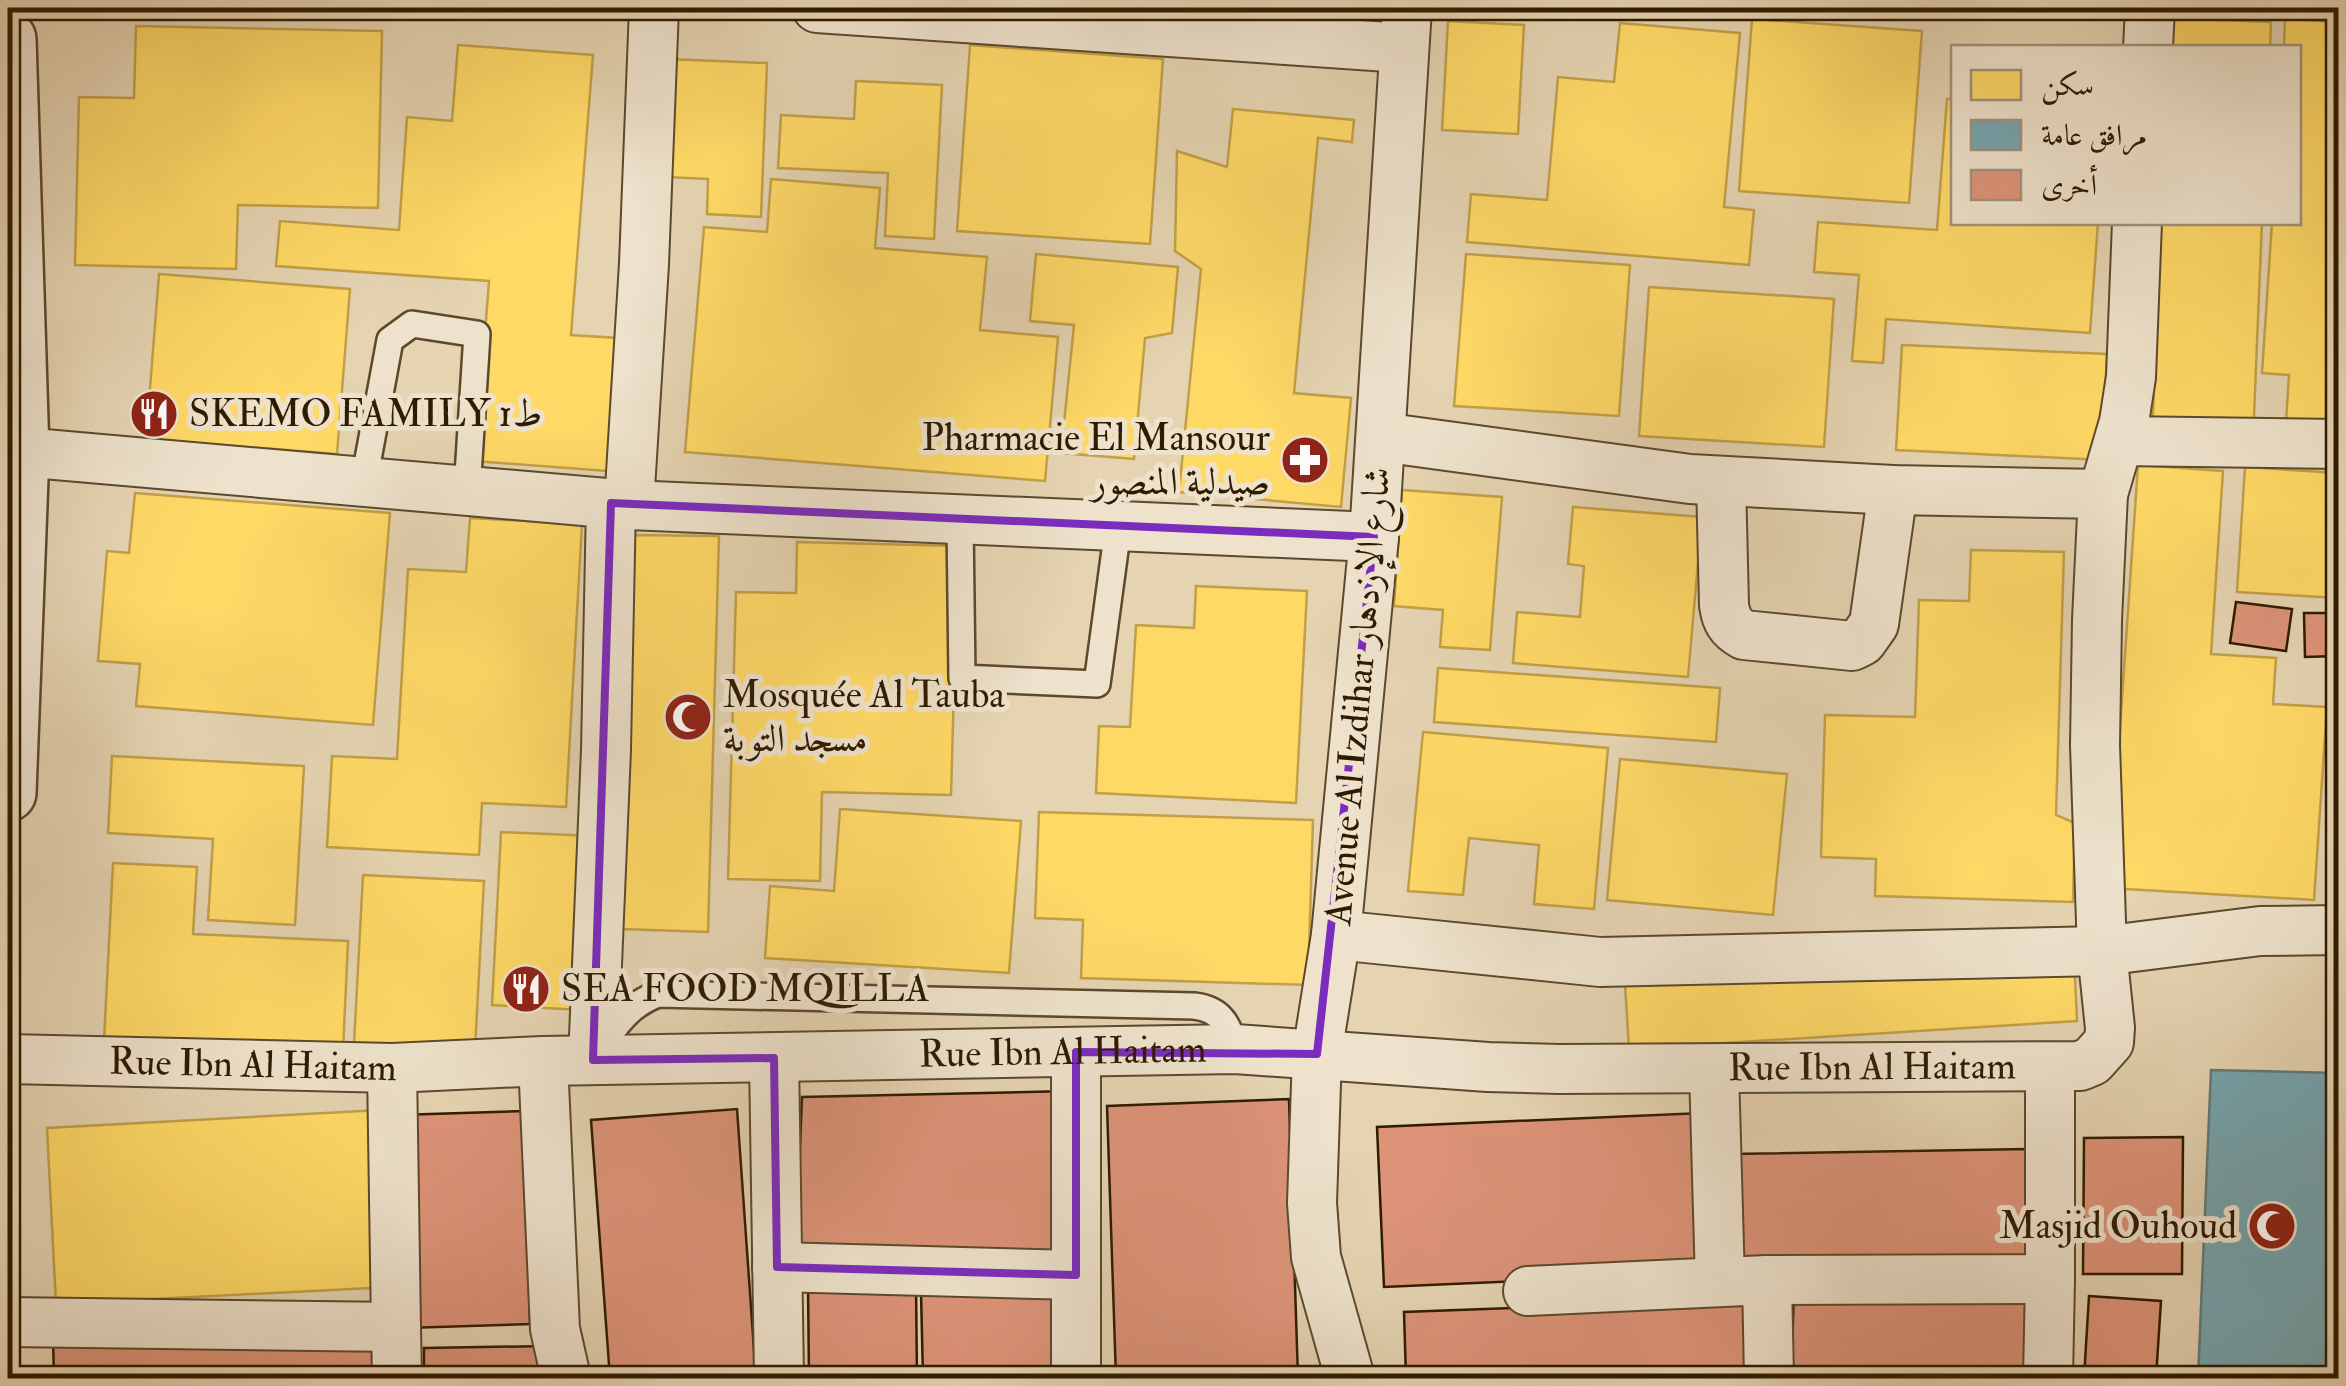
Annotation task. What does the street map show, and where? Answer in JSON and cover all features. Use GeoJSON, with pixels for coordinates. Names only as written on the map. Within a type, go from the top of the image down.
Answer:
{"type":"FeatureCollection","features":[{"type":"Feature","properties":{"kind":"street"},"geometry":{"type":"LineString","coordinates":[[593,1060],[620,504],[644,264],[654,8]]}},
{"type":"Feature","properties":{"kind":"street"},"geometry":{"type":"LineString","coordinates":[[817,8],[1405,28]]}},
{"type":"Feature","properties":{"kind":"street"},"geometry":{"type":"LineString","coordinates":[[2148,45],[2150,8]]}},
{"type":"Feature","properties":{"kind":"street","name":"Avenue Al Izdihar شارع الإزدهار"},"geometry":{"type":"LineString","coordinates":[[1350,1378],[1316,1257],[1312,1202],[1317,1054],[1336,935],[1374,537],[1405,28]]}},
{"type":"Feature","properties":{"kind":"street"},"geometry":{"type":"LineString","coordinates":[[8,39],[21,452],[8,793]]}},
{"type":"Feature","properties":{"kind":"street"},"geometry":{"type":"LineString","coordinates":[[2102,951],[2096,680],[2103,494],[2119,441],[2131,377],[2137,225]]}},
{"type":"Feature","properties":{"kind":"street"},"geometry":{"type":"LineString","coordinates":[[1381,436],[1612,470],[1721,481],[1893,490],[2103,494]]}},
{"type":"Feature","properties":{"kind":"street"},"geometry":{"type":"LineString","coordinates":[[2119,441],[2338,444]]}},
{"type":"Feature","properties":{"kind":"street"},"geometry":{"type":"LineString","coordinates":[[21,452],[620,504],[960,522],[1374,537]]}},
{"type":"Feature","properties":{"kind":"street"},"geometry":{"type":"LineString","coordinates":[[1721,481],[1724,605],[1734,630],[1744,636],[1852,646],[1862,642],[1874,624],[1893,490]]}},
{"type":"Feature","properties":{"kind":"street"},"geometry":{"type":"LineString","coordinates":[[1336,935],[1600,962],[2102,951],[2260,931],[2338,930]]}},
{"type":"Feature","properties":{"kind":"street","name":"Rue Ibn Al Haitam"},"geometry":{"type":"LineString","coordinates":[[8,1059],[392,1068],[543,1061],[1235,1049],[1488,1068],[2080,1066],[2092,1061],[2109,1042],[2102,951]]}},
{"type":"Feature","properties":{"kind":"street"},"geometry":{"type":"LineString","coordinates":[[1076,1052],[1076,1378]]}},
{"type":"Feature","properties":{"kind":"street"},"geometry":{"type":"LineString","coordinates":[[774,1058],[779,1378]]}},
{"type":"Feature","properties":{"kind":"street"},"geometry":{"type":"LineString","coordinates":[[543,1061],[555,1330],[566,1378]]}},
{"type":"Feature","properties":{"kind":"street"},"geometry":{"type":"LineString","coordinates":[[2048,1378],[2050,1067]]}},
{"type":"Feature","properties":{"kind":"street"},"geometry":{"type":"LineString","coordinates":[[392,1068],[397,1378]]}},
{"type":"Feature","properties":{"kind":"street"},"geometry":{"type":"LineString","coordinates":[[1714,1070],[1720,1282]]}},
{"type":"Feature","properties":{"kind":"street"},"geometry":{"type":"LineString","coordinates":[[777,1267],[1076,1275]]}},
{"type":"Feature","properties":{"kind":"street"},"geometry":{"type":"LineString","coordinates":[[1528,1291],[1766,1280],[2050,1279]]}},
{"type":"Feature","properties":{"kind":"street"},"geometry":{"type":"LineString","coordinates":[[1766,1280],[1769,1378]]}},
{"type":"Feature","properties":{"kind":"street"},"geometry":{"type":"LineString","coordinates":[[8,1322],[396,1327]]}},
{"type":"Feature","properties":{"kind":"lane"},"geometry":{"type":"LineString","coordinates":[[364,482],[390,340],[412,324],[477,334],[467,490]]}},
{"type":"Feature","properties":{"kind":"lane"},"geometry":{"type":"LineString","coordinates":[[960,522],[962,678],[1096,684],[1118,528]]}},
{"type":"Feature","properties":{"kind":"lane"},"geometry":{"type":"LineString","coordinates":[[593,1060],[633,1007],[658,994],[1208,1007],[1224,1018],[1235,1049]]}},
{"type":"Feature","properties":{"kind":"highlighted area"},"geometry":{"type":"Polygon","coordinates":[[[611,503],[1374,537],[1317,1054],[1076,1052],[1076,1275],[777,1267],[774,1058],[593,1060],[611,503]]]}},
{"type":"Feature","properties":{"kind":"building: سكن"},"geometry":{"type":"Polygon","coordinates":[[[2170,18],[2271,22],[2270,45],[2168,45],[2170,18]]]}},
{"type":"Feature","properties":{"kind":"building: سكن"},"geometry":{"type":"Polygon","coordinates":[[[1752,19],[1922,31],[1909,203],[1739,191],[1752,19]]]}},
{"type":"Feature","properties":{"kind":"building: سكن"},"geometry":{"type":"Polygon","coordinates":[[[2285,19],[2338,22],[2338,440],[2285,437],[2289,375],[2262,373],[2272,225],[2301,225],[2301,45],[2284,45],[2285,19]]]}},
{"type":"Feature","properties":{"kind":"building: سكن"},"geometry":{"type":"Polygon","coordinates":[[[1448,21],[1524,25],[1518,134],[1442,130],[1448,21]]]}},
{"type":"Feature","properties":{"kind":"building: سكن"},"geometry":{"type":"Polygon","coordinates":[[[1620,23],[1740,33],[1724,207],[1754,210],[1749,265],[1467,242],[1471,194],[1547,200],[1558,77],[1614,82],[1620,23]]]}},
{"type":"Feature","properties":{"kind":"building: سكن"},"geometry":{"type":"Polygon","coordinates":[[[136,26],[382,31],[378,208],[238,205],[236,269],[75,265],[79,97],[134,98],[136,26]]]}},
{"type":"Feature","properties":{"kind":"building: سكن"},"geometry":{"type":"Polygon","coordinates":[[[458,45],[593,55],[571,335],[618,338],[607,471],[475,461],[489,281],[276,266],[280,221],[399,230],[407,117],[452,121],[458,45]]]}},
{"type":"Feature","properties":{"kind":"building: سكن"},"geometry":{"type":"Polygon","coordinates":[[[970,45],[1163,59],[1150,244],[957,231],[970,45]]]}},
{"type":"Feature","properties":{"kind":"building: سكن"},"geometry":{"type":"Polygon","coordinates":[[[669,59],[767,63],[761,217],[707,214],[708,179],[665,177],[669,59]]]}},
{"type":"Feature","properties":{"kind":"building: سكن"},"geometry":{"type":"Polygon","coordinates":[[[856,81],[942,85],[934,239],[885,236],[888,173],[778,168],[781,115],[854,119],[856,81]]]}},
{"type":"Feature","properties":{"kind":"building: سكن"},"geometry":{"type":"Polygon","coordinates":[[[1947,99],[1951,99],[1951,225],[2098,225],[2090,333],[1886,319],[1883,363],[1852,361],[1859,275],[1814,272],[1818,222],[1937,230],[1947,99]]]}},
{"type":"Feature","properties":{"kind":"building: سكن"},"geometry":{"type":"Polygon","coordinates":[[[1233,109],[1354,120],[1352,142],[1318,138],[1294,393],[1351,398],[1341,507],[1179,492],[1201,269],[1175,251],[1177,151],[1227,167],[1233,109]]]}},
{"type":"Feature","properties":{"kind":"building: سكن"},"geometry":{"type":"Polygon","coordinates":[[[771,179],[880,188],[875,248],[987,257],[980,330],[1058,337],[1045,481],[685,452],[704,227],[767,232],[771,179]]]}},
{"type":"Feature","properties":{"kind":"building: سكن"},"geometry":{"type":"Polygon","coordinates":[[[2161,225],[2262,225],[2253,440],[2152,436],[2161,225]]]}},
{"type":"Feature","properties":{"kind":"building: سكن"},"geometry":{"type":"Polygon","coordinates":[[[1036,254],[1178,267],[1172,333],[1145,338],[1134,459],[1061,453],[1074,325],[1030,321],[1036,254]]]}},
{"type":"Feature","properties":{"kind":"building: سكن"},"geometry":{"type":"Polygon","coordinates":[[[1466,254],[1630,265],[1619,416],[1454,406],[1466,254]]]}},
{"type":"Feature","properties":{"kind":"building: سكن"},"geometry":{"type":"Polygon","coordinates":[[[159,274],[350,289],[337,454],[146,439],[159,274]]]}},
{"type":"Feature","properties":{"kind":"building: سكن"},"geometry":{"type":"Polygon","coordinates":[[[1649,287],[1834,299],[1824,447],[1639,436],[1649,287]]]}},
{"type":"Feature","properties":{"kind":"building: سكن"},"geometry":{"type":"Polygon","coordinates":[[[1902,345],[2107,354],[2102,460],[1896,450],[1902,345]]]}},
{"type":"Feature","properties":{"kind":"building: سكن"},"geometry":{"type":"Polygon","coordinates":[[[2138,465],[2223,471],[2211,654],[2276,658],[2273,704],[2327,707],[2314,900],[2109,888],[2138,465]]]}},
{"type":"Feature","properties":{"kind":"building: سكن"},"geometry":{"type":"Polygon","coordinates":[[[2245,467],[2338,473],[2338,598],[2237,592],[2245,467]]]}},
{"type":"Feature","properties":{"kind":"building: سكن"},"geometry":{"type":"Polygon","coordinates":[[[1402,490],[1502,497],[1490,650],[1440,647],[1443,610],[1394,606],[1402,490]]]}},
{"type":"Feature","properties":{"kind":"building: سكن"},"geometry":{"type":"Polygon","coordinates":[[[135,493],[390,513],[373,725],[136,706],[140,664],[98,661],[107,551],[129,553],[135,493]]]}},
{"type":"Feature","properties":{"kind":"building: سكن"},"geometry":{"type":"Polygon","coordinates":[[[1573,507],[1702,517],[1688,677],[1513,663],[1517,612],[1580,617],[1584,566],[1568,564],[1573,507]]]}},
{"type":"Feature","properties":{"kind":"building: سكن"},"geometry":{"type":"Polygon","coordinates":[[[470,518],[582,524],[566,807],[482,803],[479,855],[327,847],[332,756],[397,759],[408,569],[466,572],[470,518]]]}},
{"type":"Feature","properties":{"kind":"building: سكن"},"geometry":{"type":"Polygon","coordinates":[[[634,535],[719,536],[708,932],[622,929],[634,535]]]}},
{"type":"Feature","properties":{"kind":"building: سكن"},"geometry":{"type":"Polygon","coordinates":[[[797,542],[958,546],[951,795],[822,792],[820,881],[728,879],[736,592],[796,593],[797,542]]]}},
{"type":"Feature","properties":{"kind":"building: سكن"},"geometry":{"type":"Polygon","coordinates":[[[1971,550],[2064,552],[2056,815],[2075,823],[2073,902],[1875,896],[1876,859],[1821,857],[1825,715],[1915,717],[1919,600],[1969,601],[1971,550]]]}},
{"type":"Feature","properties":{"kind":"building: سكن"},"geometry":{"type":"Polygon","coordinates":[[[1196,586],[1307,591],[1296,803],[1096,793],[1099,726],[1130,727],[1136,625],[1194,628],[1196,586]]]}},
{"type":"Feature","properties":{"kind":"building: سكن"},"geometry":{"type":"Polygon","coordinates":[[[1438,668],[1720,688],[1716,742],[1434,722],[1438,668]]]}},
{"type":"Feature","properties":{"kind":"building: سكن"},"geometry":{"type":"Polygon","coordinates":[[[1423,732],[1608,748],[1594,909],[1534,904],[1539,845],[1469,838],[1463,895],[1408,891],[1423,732]]]}},
{"type":"Feature","properties":{"kind":"building: سكن"},"geometry":{"type":"Polygon","coordinates":[[[112,756],[304,766],[295,925],[208,920],[213,839],[108,833],[112,756]]]}},
{"type":"Feature","properties":{"kind":"building: سكن"},"geometry":{"type":"Polygon","coordinates":[[[1620,759],[1787,774],[1773,915],[1607,900],[1620,759]]]}},
{"type":"Feature","properties":{"kind":"building: سكن"},"geometry":{"type":"Polygon","coordinates":[[[2338,764],[2338,894],[2328,893],[2338,764]]]}},
{"type":"Feature","properties":{"kind":"building: سكن"},"geometry":{"type":"Polygon","coordinates":[[[840,809],[1021,821],[1009,973],[765,958],[770,886],[834,891],[840,809]]]}},
{"type":"Feature","properties":{"kind":"building: سكن"},"geometry":{"type":"Polygon","coordinates":[[[1039,812],[1313,820],[1308,985],[1081,978],[1083,920],[1035,918],[1039,812]]]}},
{"type":"Feature","properties":{"kind":"building: سكن"},"geometry":{"type":"Polygon","coordinates":[[[501,832],[592,836],[582,1010],[492,1005],[501,832]]]}},
{"type":"Feature","properties":{"kind":"building: سكن"},"geometry":{"type":"Polygon","coordinates":[[[113,863],[197,867],[193,934],[348,941],[343,1052],[104,1041],[113,863]]]}},
{"type":"Feature","properties":{"kind":"building: سكن"},"geometry":{"type":"Polygon","coordinates":[[[363,875],[484,881],[475,1049],[354,1044],[363,875]]]}},
{"type":"Feature","properties":{"kind":"building: سكن"},"geometry":{"type":"Polygon","coordinates":[[[2074,956],[2077,1021],[1629,1049],[1625,984],[2074,956]]]}},
{"type":"Feature","properties":{"kind":"building: سكن"},"geometry":{"type":"Polygon","coordinates":[[[381,1110],[390,1287],[56,1304],[47,1128],[381,1110]]]}},
{"type":"Feature","properties":{"kind":"building: مرافق عامة","name":"Masjid Ouhoud"},"geometry":{"type":"Polygon","coordinates":[[[2211,1070],[2338,1073],[2338,1378],[2198,1378],[2211,1070]]]}},
{"type":"Feature","properties":{"kind":"building: أخرى"},"geometry":{"type":"Polygon","coordinates":[[[2236,602],[2292,609],[2286,651],[2230,643],[2236,602]]]}},
{"type":"Feature","properties":{"kind":"building: أخرى"},"geometry":{"type":"Polygon","coordinates":[[[2304,613],[2338,613],[2338,656],[2305,657],[2304,613]]]}},
{"type":"Feature","properties":{"kind":"building: أخرى"},"geometry":{"type":"Polygon","coordinates":[[[1069,1091],[1053,1252],[796,1246],[802,1097],[1069,1091]]]}},
{"type":"Feature","properties":{"kind":"building: أخرى"},"geometry":{"type":"Polygon","coordinates":[[[1289,1099],[1298,1378],[1116,1378],[1107,1106],[1289,1099]]]}},
{"type":"Feature","properties":{"kind":"building: أخرى"},"geometry":{"type":"Polygon","coordinates":[[[737,1109],[756,1378],[610,1378],[591,1120],[737,1109]]]}},
{"type":"Feature","properties":{"kind":"building: أخرى"},"geometry":{"type":"Polygon","coordinates":[[[524,1111],[530,1324],[406,1328],[399,1115],[524,1111]]]}},
{"type":"Feature","properties":{"kind":"building: أخرى"},"geometry":{"type":"Polygon","coordinates":[[[1702,1113],[1708,1273],[1384,1287],[1377,1127],[1702,1113]]]}},
{"type":"Feature","properties":{"kind":"building: أخرى"},"geometry":{"type":"Polygon","coordinates":[[[2183,1137],[2182,1274],[2083,1274],[2084,1138],[2183,1137]]]}},
{"type":"Feature","properties":{"kind":"building: أخرى"},"geometry":{"type":"Polygon","coordinates":[[[2026,1149],[2027,1259],[1729,1264],[1728,1154],[2026,1149]]]}},
{"type":"Feature","properties":{"kind":"building: أخرى"},"geometry":{"type":"Polygon","coordinates":[[[916,1284],[917,1378],[809,1378],[808,1285],[916,1284]]]}},
{"type":"Feature","properties":{"kind":"building: أخرى"},"geometry":{"type":"Polygon","coordinates":[[[1066,1288],[1068,1378],[923,1378],[921,1292],[1066,1288]]]}},
{"type":"Feature","properties":{"kind":"building: أخرى"},"geometry":{"type":"Polygon","coordinates":[[[1794,1291],[2040,1297],[2038,1378],[1791,1378],[1794,1291]]]}},
{"type":"Feature","properties":{"kind":"building: أخرى"},"geometry":{"type":"Polygon","coordinates":[[[2089,1296],[2161,1301],[2156,1378],[2084,1378],[2089,1296]]]}},
{"type":"Feature","properties":{"kind":"building: أخرى"},"geometry":{"type":"Polygon","coordinates":[[[1760,1299],[1762,1378],[1406,1378],[1404,1312],[1760,1299]]]}},
{"type":"Feature","properties":{"kind":"building: أخرى"},"geometry":{"type":"Polygon","coordinates":[[[384,1331],[385,1378],[54,1378],[53,1338],[384,1331]]]}},
{"type":"Feature","properties":{"kind":"building: أخرى"},"geometry":{"type":"Polygon","coordinates":[[[549,1346],[549,1378],[424,1378],[424,1348],[549,1346]]]}},
{"type":"Feature","properties":{"kind":"place","name":"SKEMO FAMILY ط1"},"geometry":{"type":"Point","coordinates":[154,414]}},
{"type":"Feature","properties":{"kind":"place","name":"Pharmacie El Mansour صيدلية المنصور"},"geometry":{"type":"Point","coordinates":[1305,460]}},
{"type":"Feature","properties":{"kind":"place","name":"Mosquée Al Tauba مسجد التوبة"},"geometry":{"type":"Point","coordinates":[688,717]}},
{"type":"Feature","properties":{"kind":"place","name":"SEA FOOD MQILLA"},"geometry":{"type":"Point","coordinates":[526,989]}},
{"type":"Feature","properties":{"kind":"place","name":"Masjid Ouhoud"},"geometry":{"type":"Point","coordinates":[2272,1226]}}]}
